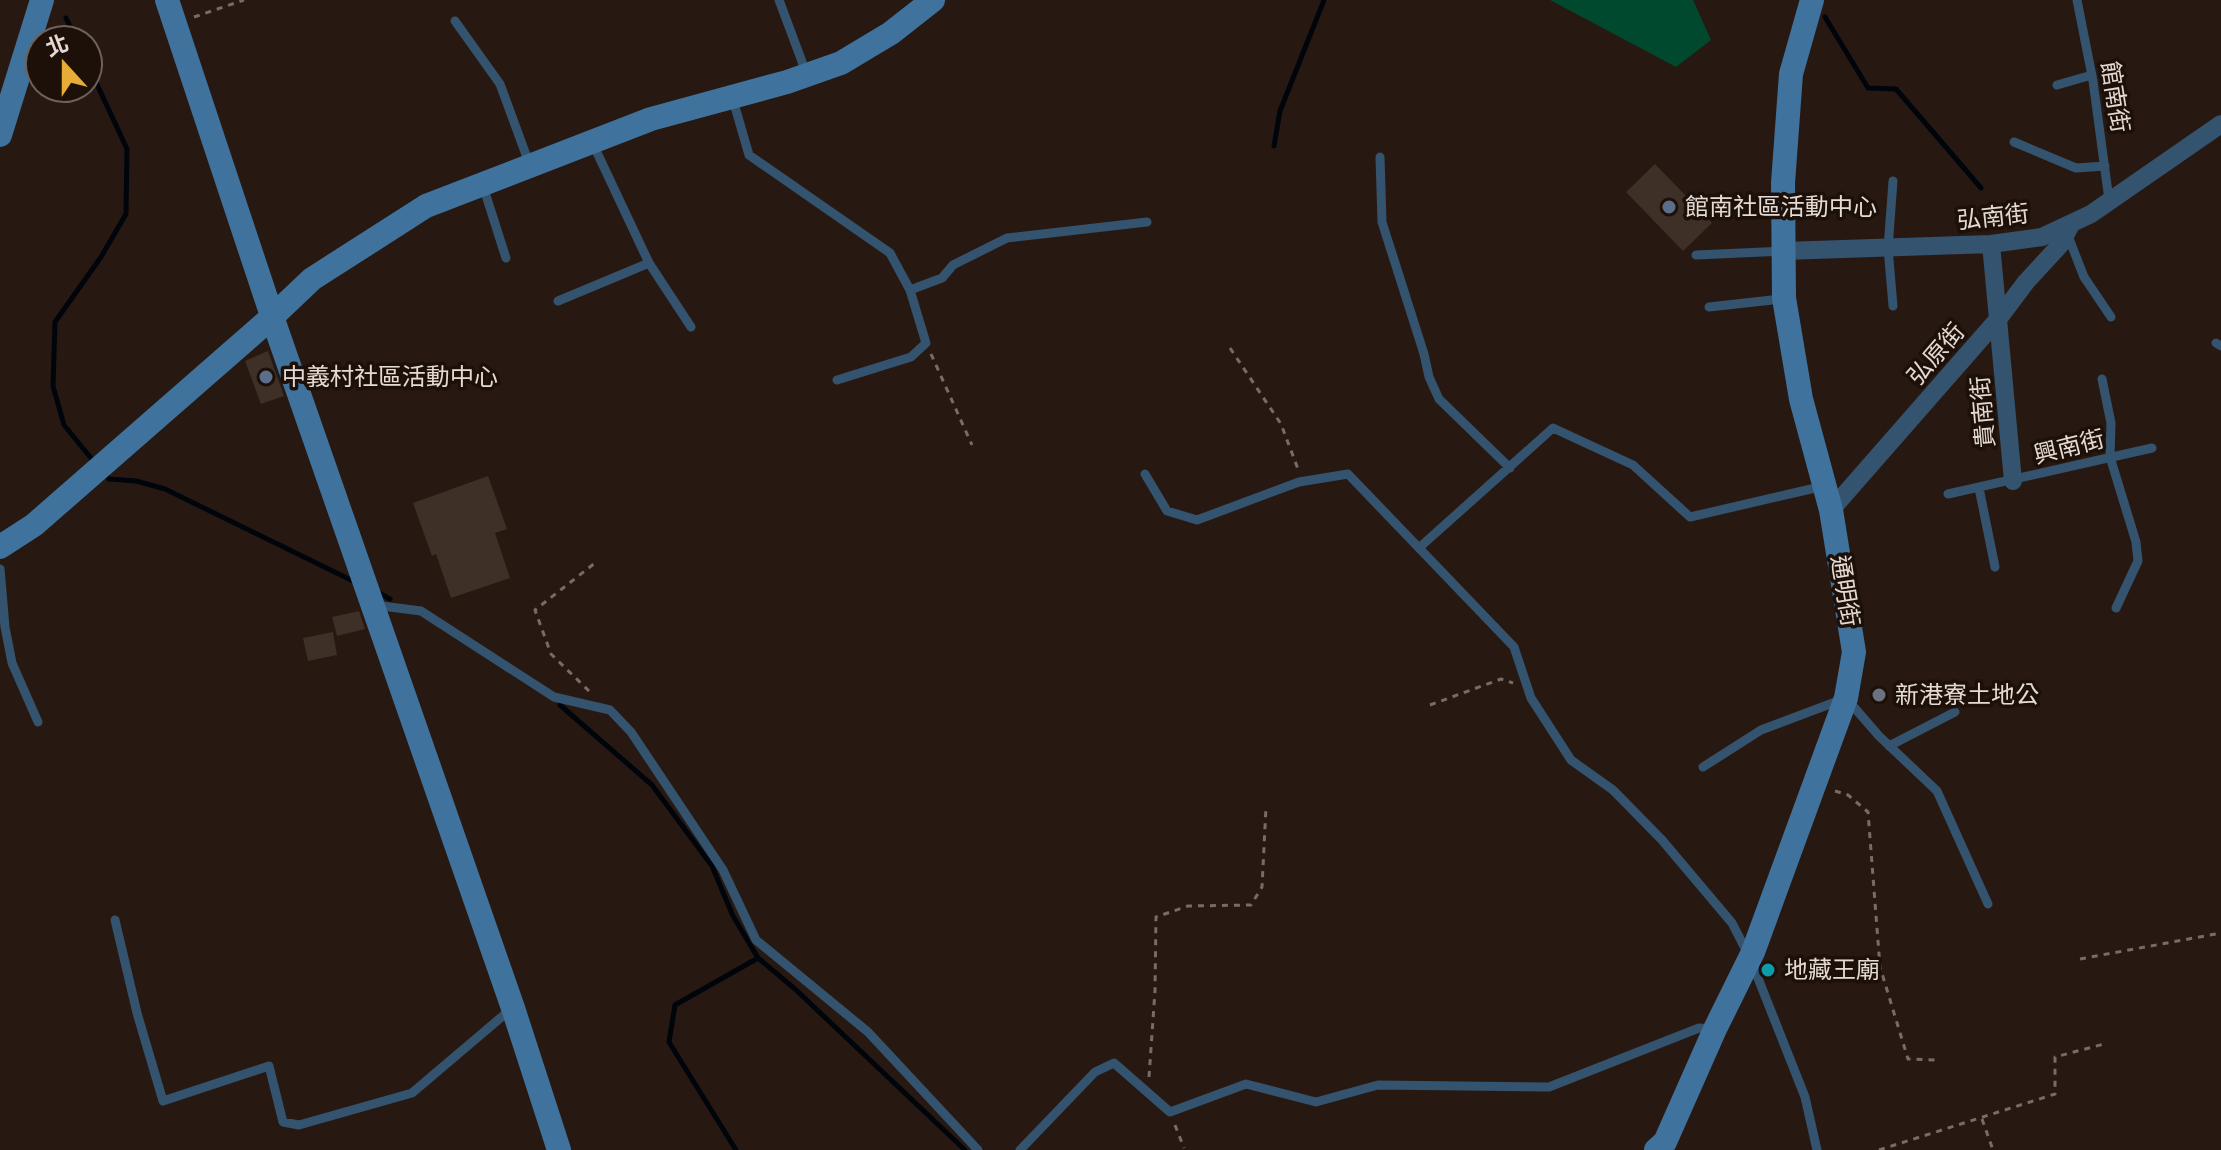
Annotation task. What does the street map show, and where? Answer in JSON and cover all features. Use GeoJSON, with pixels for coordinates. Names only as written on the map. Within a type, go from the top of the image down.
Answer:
{"type":"FeatureCollection","features":[{"type":"Feature","properties":{"kind":"street"},"geometry":{"type":"LineString","coordinates":[[0,135],[42,0]]}},
{"type":"Feature","properties":{"kind":"street"},"geometry":{"type":"LineString","coordinates":[[167,0],[272,317],[513,1008],[559,1150]]}},
{"type":"Feature","properties":{"kind":"street"},"geometry":{"type":"LineString","coordinates":[[0,547],[34,525],[312,279],[426,206],[651,119],[841,63],[891,33],[933,0]]}},
{"type":"Feature","properties":{"kind":"street","name":"通明街"},"geometry":{"type":"LineString","coordinates":[[1663,1147],[1750,958],[1846,698],[1854,652],[1831,510],[1801,399],[1784,298],[1783,183],[1791,74],[1812,0]]}},
{"type":"Feature","properties":{"kind":"street","name":"弘南街"},"geometry":{"type":"LineString","coordinates":[[1784,251],[1991,244],[2042,237],[2069,228],[2221,124]]}},
{"type":"Feature","properties":{"kind":"street","name":"弘原街"},"geometry":{"type":"LineString","coordinates":[[1831,510],[1999,318],[2026,282],[2061,244],[2069,228]]}},
{"type":"Feature","properties":{"kind":"street","name":"貴南街"},"geometry":{"type":"LineString","coordinates":[[1991,244],[2013,481]]}},
{"type":"Feature","properties":{"kind":"lane"},"geometry":{"type":"LineString","coordinates":[[779,0],[807,75]]}},
{"type":"Feature","properties":{"kind":"lane","name":"館南街"},"geometry":{"type":"LineString","coordinates":[[2077,0],[2092,75],[2109,200]]}},
{"type":"Feature","properties":{"kind":"lane"},"geometry":{"type":"LineString","coordinates":[[455,21],[500,84],[530,167]]}},
{"type":"Feature","properties":{"kind":"lane"},"geometry":{"type":"LineString","coordinates":[[2057,85],[2092,75]]}},
{"type":"Feature","properties":{"kind":"lane"},"geometry":{"type":"LineString","coordinates":[[732,97],[749,155],[890,253],[910,290],[926,343],[911,357],[837,380]]}},
{"type":"Feature","properties":{"kind":"lane"},"geometry":{"type":"LineString","coordinates":[[593,142],[649,263],[691,327]]}},
{"type":"Feature","properties":{"kind":"lane"},"geometry":{"type":"LineString","coordinates":[[2014,142],[2076,168],[2105,166]]}},
{"type":"Feature","properties":{"kind":"lane"},"geometry":{"type":"LineString","coordinates":[[1380,157],[1382,222],[1429,377],[1439,399],[1510,468]]}},
{"type":"Feature","properties":{"kind":"lane"},"geometry":{"type":"LineString","coordinates":[[1893,181],[1888,248],[1893,306]]}},
{"type":"Feature","properties":{"kind":"lane"},"geometry":{"type":"LineString","coordinates":[[483,186],[506,258]]}},
{"type":"Feature","properties":{"kind":"lane"},"geometry":{"type":"LineString","coordinates":[[910,290],[942,278],[953,265],[1007,238],[1147,222]]}},
{"type":"Feature","properties":{"kind":"lane"},"geometry":{"type":"LineString","coordinates":[[2069,228],[2084,277],[2111,317]]}},
{"type":"Feature","properties":{"kind":"lane"},"geometry":{"type":"LineString","coordinates":[[1696,255],[1784,251]]}},
{"type":"Feature","properties":{"kind":"lane"},"geometry":{"type":"LineString","coordinates":[[558,301],[649,263]]}},
{"type":"Feature","properties":{"kind":"lane"},"geometry":{"type":"LineString","coordinates":[[1709,307],[1784,298]]}},
{"type":"Feature","properties":{"kind":"lane"},"geometry":{"type":"LineString","coordinates":[[2102,379],[2111,423],[2110,457],[2136,542],[2138,561],[2116,608]]}},
{"type":"Feature","properties":{"kind":"lane"},"geometry":{"type":"LineString","coordinates":[[1420,547],[1553,428],[1633,465],[1690,517],[1824,486]]}},
{"type":"Feature","properties":{"kind":"lane","name":"興南街"},"geometry":{"type":"LineString","coordinates":[[1948,494],[2152,448]]}},
{"type":"Feature","properties":{"kind":"lane"},"geometry":{"type":"LineString","coordinates":[[1145,474],[1167,511],[1197,520],[1303,481],[1348,474],[1514,647],[1529,693],[1571,760],[1613,790],[1662,840],[1732,923],[1750,958],[1805,1097],[1817,1150]]}},
{"type":"Feature","properties":{"kind":"lane"},"geometry":{"type":"LineString","coordinates":[[1979,488],[1995,567]]}},
{"type":"Feature","properties":{"kind":"lane"},"geometry":{"type":"LineString","coordinates":[[0,569],[12,663],[38,722]]}},
{"type":"Feature","properties":{"kind":"lane"},"geometry":{"type":"LineString","coordinates":[[371,605],[421,611],[554,697],[610,710],[631,732],[723,870],[756,940],[868,1032],[978,1150]]}},
{"type":"Feature","properties":{"kind":"lane"},"geometry":{"type":"LineString","coordinates":[[1703,767],[1761,730],[1846,698],[1889,746],[1937,791],[1988,904]]}},
{"type":"Feature","properties":{"kind":"lane"},"geometry":{"type":"LineString","coordinates":[[1889,746],[1955,712]]}},
{"type":"Feature","properties":{"kind":"lane"},"geometry":{"type":"LineString","coordinates":[[115,920],[137,1013],[163,1101],[269,1066],[283,1122],[299,1125],[412,1093],[513,1008]]}},
{"type":"Feature","properties":{"kind":"lane"},"geometry":{"type":"LineString","coordinates":[[1020,1150],[1095,1072],[1114,1063],[1170,1112],[1246,1084],[1316,1102],[1378,1085],[1549,1087],[1699,1028],[1715,1029]]}},
{"type":"Feature","properties":{"kind":"path"},"geometry":{"type":"LineString","coordinates":[[175,24],[244,0]]}},
{"type":"Feature","properties":{"kind":"path"},"geometry":{"type":"LineString","coordinates":[[926,343],[972,445]]}},
{"type":"Feature","properties":{"kind":"path"},"geometry":{"type":"LineString","coordinates":[[1230,348],[1281,424],[1303,481]]}},
{"type":"Feature","properties":{"kind":"path"},"geometry":{"type":"LineString","coordinates":[[595,563],[535,610],[551,654],[610,710]]}},
{"type":"Feature","properties":{"kind":"path"},"geometry":{"type":"LineString","coordinates":[[1430,705],[1501,679],[1529,693]]}},
{"type":"Feature","properties":{"kind":"path"},"geometry":{"type":"LineString","coordinates":[[1814,784],[1848,795],[1868,812],[1880,967],[1891,1008],[1908,1059],[1937,1060]]}},
{"type":"Feature","properties":{"kind":"path"},"geometry":{"type":"LineString","coordinates":[[1148,1093],[1156,917],[1188,906],[1251,905],[1262,887],[1266,807]]}},
{"type":"Feature","properties":{"kind":"path"},"geometry":{"type":"LineString","coordinates":[[2080,959],[2221,933]]}},
{"type":"Feature","properties":{"kind":"path"},"geometry":{"type":"LineString","coordinates":[[1879,1150],[2055,1094],[2055,1057],[2104,1044]]}},
{"type":"Feature","properties":{"kind":"path"},"geometry":{"type":"LineString","coordinates":[[1170,1112],[1184,1148]]}},
{"type":"Feature","properties":{"kind":"path"},"geometry":{"type":"LineString","coordinates":[[1982,1118],[1993,1150]]}},
{"type":"Feature","properties":{"kind":"green space"},"geometry":{"type":"Polygon","coordinates":[[[1550,0],[1693,0],[1711,40],[1676,67],[1550,0]]]}},
{"type":"Feature","properties":{"kind":"building","name":"館南社區活動中心"},"geometry":{"type":"Polygon","coordinates":[[[1655,164],[1712,223],[1683,251],[1626,192],[1655,164]]]}},
{"type":"Feature","properties":{"kind":"building","name":"中義村社區活動中心"},"geometry":{"type":"Polygon","coordinates":[[[268,351],[284,396],[261,404],[245,361],[268,351]]]}},
{"type":"Feature","properties":{"kind":"building"},"geometry":{"type":"Polygon","coordinates":[[[488,476],[507,529],[495,533],[510,578],[451,598],[436,554],[432,556],[413,503],[488,476]]]}},
{"type":"Feature","properties":{"kind":"building"},"geometry":{"type":"Polygon","coordinates":[[[359,611],[365,629],[337,636],[332,617],[359,611]]]}},
{"type":"Feature","properties":{"kind":"building"},"geometry":{"type":"Polygon","coordinates":[[[333,632],[337,655],[308,661],[303,638],[333,632]]]}},
{"type":"Feature","properties":{"kind":"waterway"},"geometry":{"type":"LineString","coordinates":[[1274,146],[1280,111],[1324,0]]}},
{"type":"Feature","properties":{"kind":"waterway"},"geometry":{"type":"LineString","coordinates":[[1825,17],[1868,88],[1896,89],[1981,188]]}},
{"type":"Feature","properties":{"kind":"waterway"},"geometry":{"type":"LineString","coordinates":[[66,18],[69,24]]}},
{"type":"Feature","properties":{"kind":"waterway"},"geometry":{"type":"LineString","coordinates":[[95,463],[64,425],[53,386],[55,322],[101,257],[126,214],[127,149],[104,99]]}},
{"type":"Feature","properties":{"kind":"waterway"},"geometry":{"type":"LineString","coordinates":[[104,473],[109,479],[136,481],[165,489],[357,583]]}},
{"type":"Feature","properties":{"kind":"waterway"},"geometry":{"type":"LineString","coordinates":[[377,592],[390,599]]}},
{"type":"Feature","properties":{"kind":"waterway"},"geometry":{"type":"LineString","coordinates":[[560,705],[652,785],[712,866],[733,916],[758,958],[795,989],[965,1150]]}},
{"type":"Feature","properties":{"kind":"waterway"},"geometry":{"type":"LineString","coordinates":[[736,1150],[669,1042],[675,1005],[758,958]]}},
{"type":"Feature","properties":{"kind":"place","name":"館南社區活動中心"},"geometry":{"type":"Point","coordinates":[1669,207]}},
{"type":"Feature","properties":{"kind":"place","name":"中義村社區活動中心"},"geometry":{"type":"Point","coordinates":[266,377]}},
{"type":"Feature","properties":{"kind":"place","name":"新港寮土地公"},"geometry":{"type":"Point","coordinates":[1879,695]}},
{"type":"Feature","properties":{"kind":"place","name":"地藏王廟"},"geometry":{"type":"Point","coordinates":[1768,970]}}]}
